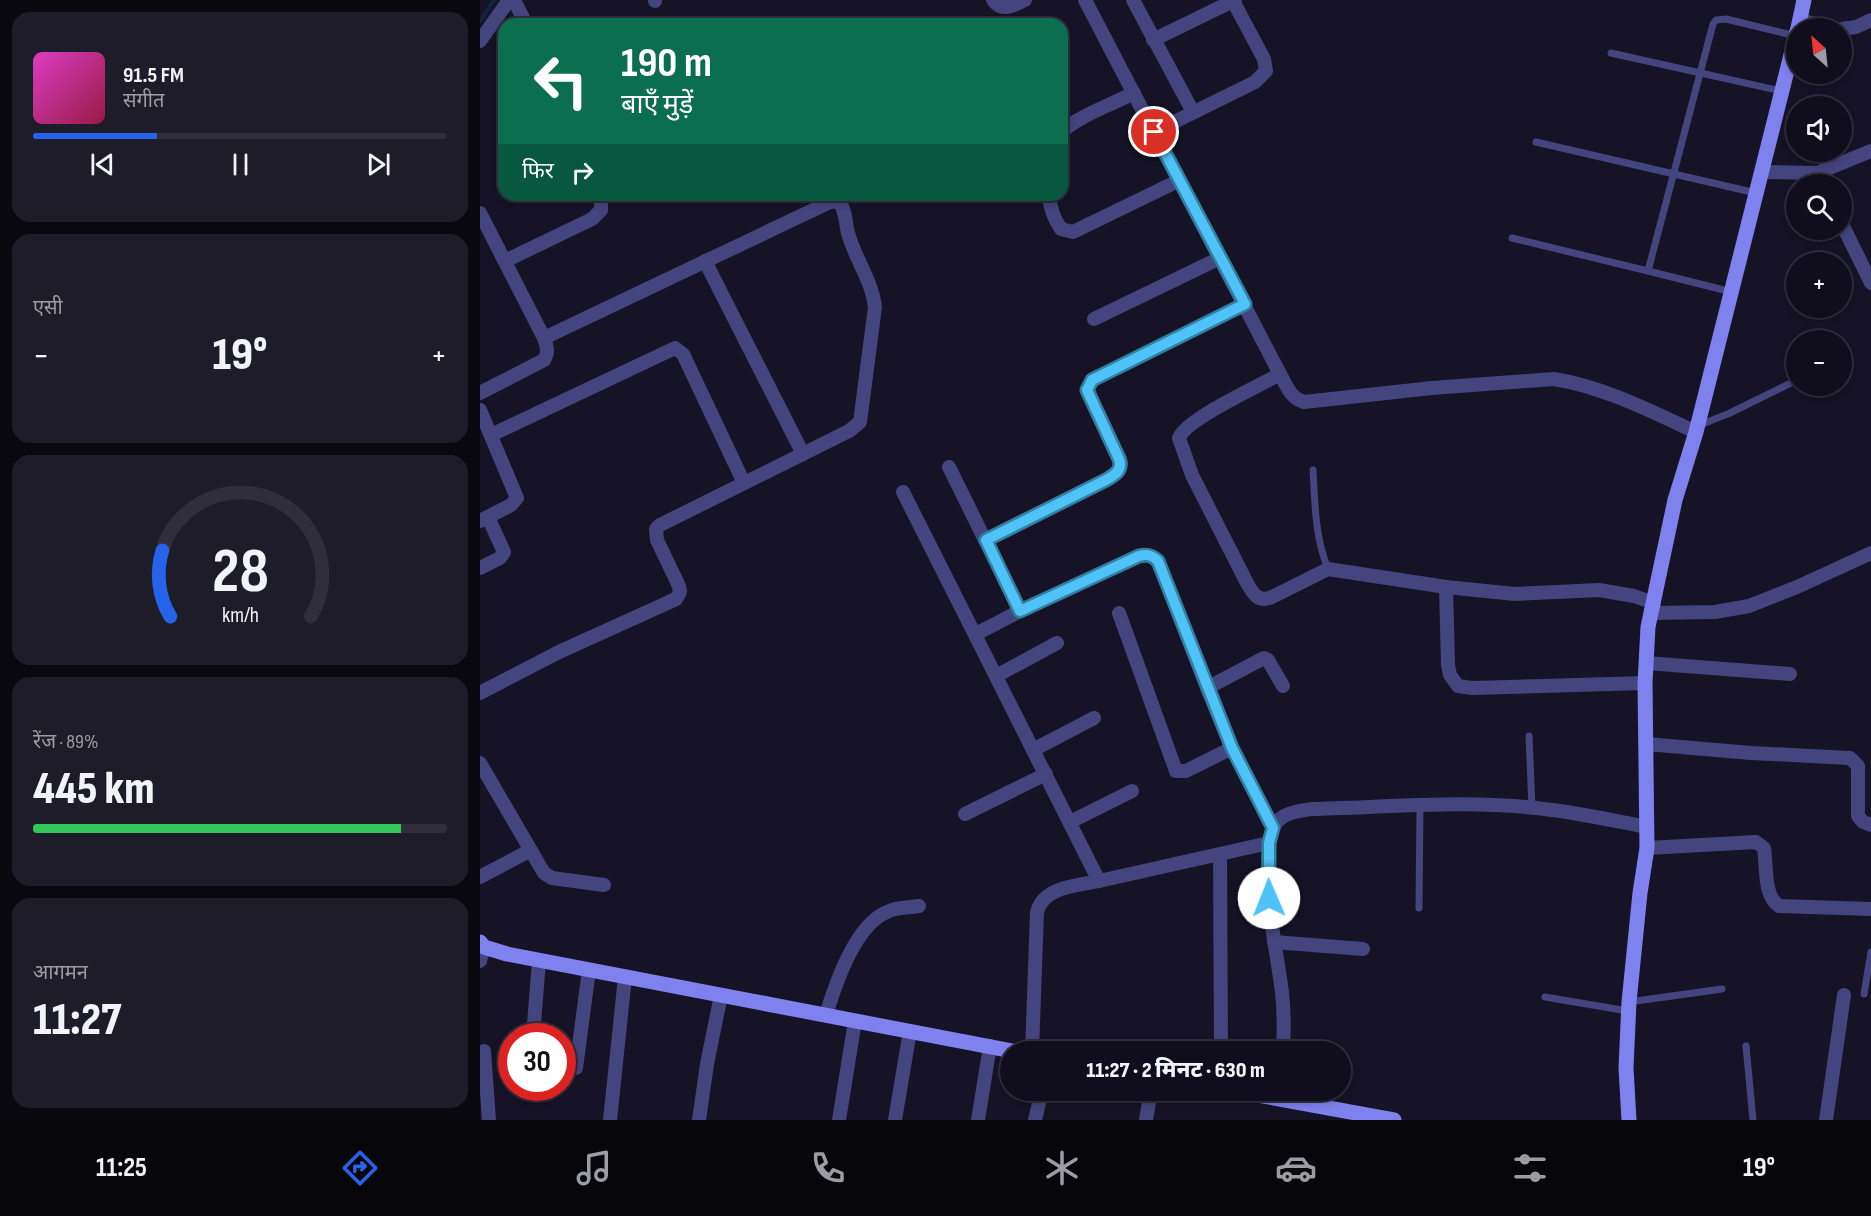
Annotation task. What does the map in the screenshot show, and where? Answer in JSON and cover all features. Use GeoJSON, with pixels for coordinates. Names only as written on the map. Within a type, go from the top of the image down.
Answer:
{"type":"FeatureCollection","features":[{"type":"Feature","properties":{"kind":"street"},"geometry":{"type":"LineString","coordinates":[[480,41],[511,0],[522,18]]}},
{"type":"Feature","properties":{"kind":"street"},"geometry":{"type":"LineString","coordinates":[[993,0],[1002,8],[1025,0]]}},
{"type":"Feature","properties":{"kind":"street"},"geometry":{"type":"LineString","coordinates":[[1085,0],[1293,397],[1304,402],[1432,388],[1554,379],[1603,391],[1696,429]]}},
{"type":"Feature","properties":{"kind":"street"},"geometry":{"type":"LineString","coordinates":[[1134,0],[1192,112]]}},
{"type":"Feature","properties":{"kind":"street"},"geometry":{"type":"LineString","coordinates":[[1153,40],[1234,0],[1264,59],[1266,72],[1255,82],[1154,132]]}},
{"type":"Feature","properties":{"kind":"street"},"geometry":{"type":"LineString","coordinates":[[1800,18],[1804,0]]}},
{"type":"Feature","properties":{"kind":"street"},"geometry":{"type":"LineString","coordinates":[[1852,28],[1871,20]]}},
{"type":"Feature","properties":{"kind":"street"},"geometry":{"type":"LineString","coordinates":[[1629,1120],[1626,1068],[1629,1006],[1640,893],[1647,848],[1645,683],[1648,627],[1675,500],[1732,292],[1786,76]]}},
{"type":"Feature","properties":{"kind":"street"},"geometry":{"type":"LineString","coordinates":[[1068,126],[1134,93]]}},
{"type":"Feature","properties":{"kind":"street"},"geometry":{"type":"LineString","coordinates":[[1829,174],[1871,151]]}},
{"type":"Feature","properties":{"kind":"street"},"geometry":{"type":"LineString","coordinates":[[1762,172],[1786,175]]}},
{"type":"Feature","properties":{"kind":"street"},"geometry":{"type":"LineString","coordinates":[[1050,201],[1056,222],[1061,229],[1073,232],[1179,180]]}},
{"type":"Feature","properties":{"kind":"street"},"geometry":{"type":"LineString","coordinates":[[505,261],[592,219],[601,210],[601,201]]}},
{"type":"Feature","properties":{"kind":"street"},"geometry":{"type":"LineString","coordinates":[[480,693],[560,652],[676,599],[680,592],[679,586],[657,540],[656,529],[660,525],[857,426],[862,417],[875,307],[869,281],[848,233],[843,206],[839,201],[830,202],[544,338]]}},
{"type":"Feature","properties":{"kind":"street"},"geometry":{"type":"LineString","coordinates":[[480,213],[548,347],[548,354],[544,360],[480,393]]}},
{"type":"Feature","properties":{"kind":"street"},"geometry":{"type":"LineString","coordinates":[[1850,240],[1871,283]]}},
{"type":"Feature","properties":{"kind":"street"},"geometry":{"type":"LineString","coordinates":[[1095,319],[1220,258]]}},
{"type":"Feature","properties":{"kind":"street"},"geometry":{"type":"LineString","coordinates":[[705,261],[803,454]]}},
{"type":"Feature","properties":{"kind":"street"},"geometry":{"type":"LineString","coordinates":[[986,540],[1106,480],[1118,471],[1121,464],[1087,390],[1092,380],[1245,304]]}},
{"type":"Feature","properties":{"kind":"street"},"geometry":{"type":"LineString","coordinates":[[491,435],[675,348],[683,354],[744,483]]}},
{"type":"Feature","properties":{"kind":"street"},"geometry":{"type":"LineString","coordinates":[[1281,374],[1189,426],[1180,435],[1180,448],[1192,475],[1254,595],[1267,599],[1328,570],[1446,587],[1515,594],[1599,590],[1634,596],[1652,608],[1714,612],[1749,606],[1869,558]]}},
{"type":"Feature","properties":{"kind":"street"},"geometry":{"type":"LineString","coordinates":[[480,410],[517,498],[512,505],[484,519],[502,549],[503,555],[480,568]]}},
{"type":"Feature","properties":{"kind":"street"},"geometry":{"type":"LineString","coordinates":[[949,467],[1020,611]]}},
{"type":"Feature","properties":{"kind":"street"},"geometry":{"type":"LineString","coordinates":[[903,492],[1099,881]]}},
{"type":"Feature","properties":{"kind":"street"},"geometry":{"type":"LineString","coordinates":[[976,634],[1139,556],[1147,554],[1153,556],[1161,568],[1232,748],[1273,828]]}},
{"type":"Feature","properties":{"kind":"street"},"geometry":{"type":"LineString","coordinates":[[1446,587],[1448,665],[1450,675],[1458,686],[1472,688],[1645,683]]}},
{"type":"Feature","properties":{"kind":"street"},"geometry":{"type":"LineString","coordinates":[[1119,613],[1176,771],[1186,771],[1232,748]]}},
{"type":"Feature","properties":{"kind":"street"},"geometry":{"type":"LineString","coordinates":[[996,676],[1057,643]]}},
{"type":"Feature","properties":{"kind":"street"},"geometry":{"type":"LineString","coordinates":[[1207,688],[1264,658],[1268,660],[1283,687]]}},
{"type":"Feature","properties":{"kind":"street"},"geometry":{"type":"LineString","coordinates":[[1646,663],[1790,674]]}},
{"type":"Feature","properties":{"kind":"street"},"geometry":{"type":"LineString","coordinates":[[1033,750],[1094,718]]}},
{"type":"Feature","properties":{"kind":"street"},"geometry":{"type":"LineString","coordinates":[[1646,744],[1750,753],[1850,758],[1858,766],[1858,816],[1863,822],[1871,825]]}},
{"type":"Feature","properties":{"kind":"street"},"geometry":{"type":"LineString","coordinates":[[480,763],[529,851],[547,876],[604,885]]}},
{"type":"Feature","properties":{"kind":"street"},"geometry":{"type":"LineString","coordinates":[[964,814],[1046,774]]}},
{"type":"Feature","properties":{"kind":"street"},"geometry":{"type":"LineString","coordinates":[[1070,822],[1132,791]]}},
{"type":"Feature","properties":{"kind":"street"},"geometry":{"type":"LineString","coordinates":[[1283,1041],[1282,994],[1270,918],[1268,877],[1269,843],[1273,828],[1288,813],[1298,810],[1471,805],[1551,810],[1647,827]]}},
{"type":"Feature","properties":{"kind":"street"},"geometry":{"type":"LineString","coordinates":[[1647,848],[1756,842],[1764,848],[1769,890],[1772,900],[1779,906],[1871,909]]}},
{"type":"Feature","properties":{"kind":"street"},"geometry":{"type":"LineString","coordinates":[[1032,1041],[1037,912],[1044,897],[1058,890],[1269,843]]}},
{"type":"Feature","properties":{"kind":"street"},"geometry":{"type":"LineString","coordinates":[[480,877],[529,851]]}},
{"type":"Feature","properties":{"kind":"street"},"geometry":{"type":"LineString","coordinates":[[1220,854],[1221,1041]]}},
{"type":"Feature","properties":{"kind":"street"},"geometry":{"type":"LineString","coordinates":[[826,1015],[841,969],[857,942],[874,921],[888,911],[919,906]]}},
{"type":"Feature","properties":{"kind":"street"},"geometry":{"type":"LineString","coordinates":[[1274,942],[1363,949]]}},
{"type":"Feature","properties":{"kind":"street"},"geometry":{"type":"LineString","coordinates":[[481,949],[1000,1048]]}},
{"type":"Feature","properties":{"kind":"street"},"geometry":{"type":"LineString","coordinates":[[534,1023],[539,961]]}},
{"type":"Feature","properties":{"kind":"street"},"geometry":{"type":"LineString","coordinates":[[576,1068],[589,970]]}},
{"type":"Feature","properties":{"kind":"street"},"geometry":{"type":"LineString","coordinates":[[610,1120],[625,977]]}},
{"type":"Feature","properties":{"kind":"street"},"geometry":{"type":"LineString","coordinates":[[699,1120],[707,1064],[721,995]]}},
{"type":"Feature","properties":{"kind":"street"},"geometry":{"type":"LineString","coordinates":[[1826,1120],[1844,995]]}},
{"type":"Feature","properties":{"kind":"street"},"geometry":{"type":"LineString","coordinates":[[839,1120],[855,1021]]}},
{"type":"Feature","properties":{"kind":"street"},"geometry":{"type":"LineString","coordinates":[[895,1120],[910,1031]]}},
{"type":"Feature","properties":{"kind":"street"},"geometry":{"type":"LineString","coordinates":[[978,1120],[990,1046]]}},
{"type":"Feature","properties":{"kind":"street"},"geometry":{"type":"LineString","coordinates":[[484,1051],[489,1120]]}},
{"type":"Feature","properties":{"kind":"street"},"geometry":{"type":"LineString","coordinates":[[1035,1120],[1039,1101]]}},
{"type":"Feature","properties":{"kind":"street"},"geometry":{"type":"LineString","coordinates":[[1146,1120],[1149,1101]]}},
{"type":"Feature","properties":{"kind":"street"},"geometry":{"type":"LineString","coordinates":[[1307,1101],[1394,1120]]}},
{"type":"Feature","properties":{"kind":"lane"},"geometry":{"type":"LineString","coordinates":[[1648,271],[1713,24],[1720,18],[1786,27]]}},
{"type":"Feature","properties":{"kind":"lane"},"geometry":{"type":"LineString","coordinates":[[1611,53],[1782,92]]}},
{"type":"Feature","properties":{"kind":"lane"},"geometry":{"type":"LineString","coordinates":[[1536,142],[1756,193]]}},
{"type":"Feature","properties":{"kind":"lane"},"geometry":{"type":"LineString","coordinates":[[1512,238],[1732,292]]}},
{"type":"Feature","properties":{"kind":"lane"},"geometry":{"type":"LineString","coordinates":[[1696,429],[1786,385]]}},
{"type":"Feature","properties":{"kind":"lane"},"geometry":{"type":"LineString","coordinates":[[1313,470],[1316,528],[1328,570]]}},
{"type":"Feature","properties":{"kind":"lane"},"geometry":{"type":"LineString","coordinates":[[1529,736],[1532,808]]}},
{"type":"Feature","properties":{"kind":"lane"},"geometry":{"type":"LineString","coordinates":[[1419,908],[1420,807]]}},
{"type":"Feature","properties":{"kind":"lane"},"geometry":{"type":"LineString","coordinates":[[1864,994],[1871,952]]}},
{"type":"Feature","properties":{"kind":"lane"},"geometry":{"type":"LineString","coordinates":[[1545,997],[1629,1006],[1722,989]]}},
{"type":"Feature","properties":{"kind":"lane"},"geometry":{"type":"LineString","coordinates":[[1746,1046],[1753,1120]]}},
{"type":"Feature","properties":{"kind":"waterway"},"geometry":{"type":"LineString","coordinates":[[480,21],[494,0]]}},
{"type":"Feature","properties":{"kind":"route"},"geometry":{"type":"LineString","coordinates":[[1154,132],[1245,304],[1092,380],[1087,390],[1119,459],[1120,468],[1106,480],[986,540],[1020,611],[1139,556],[1147,554],[1158,561],[1232,748],[1273,828],[1269,843],[1269,898]]}}]}
